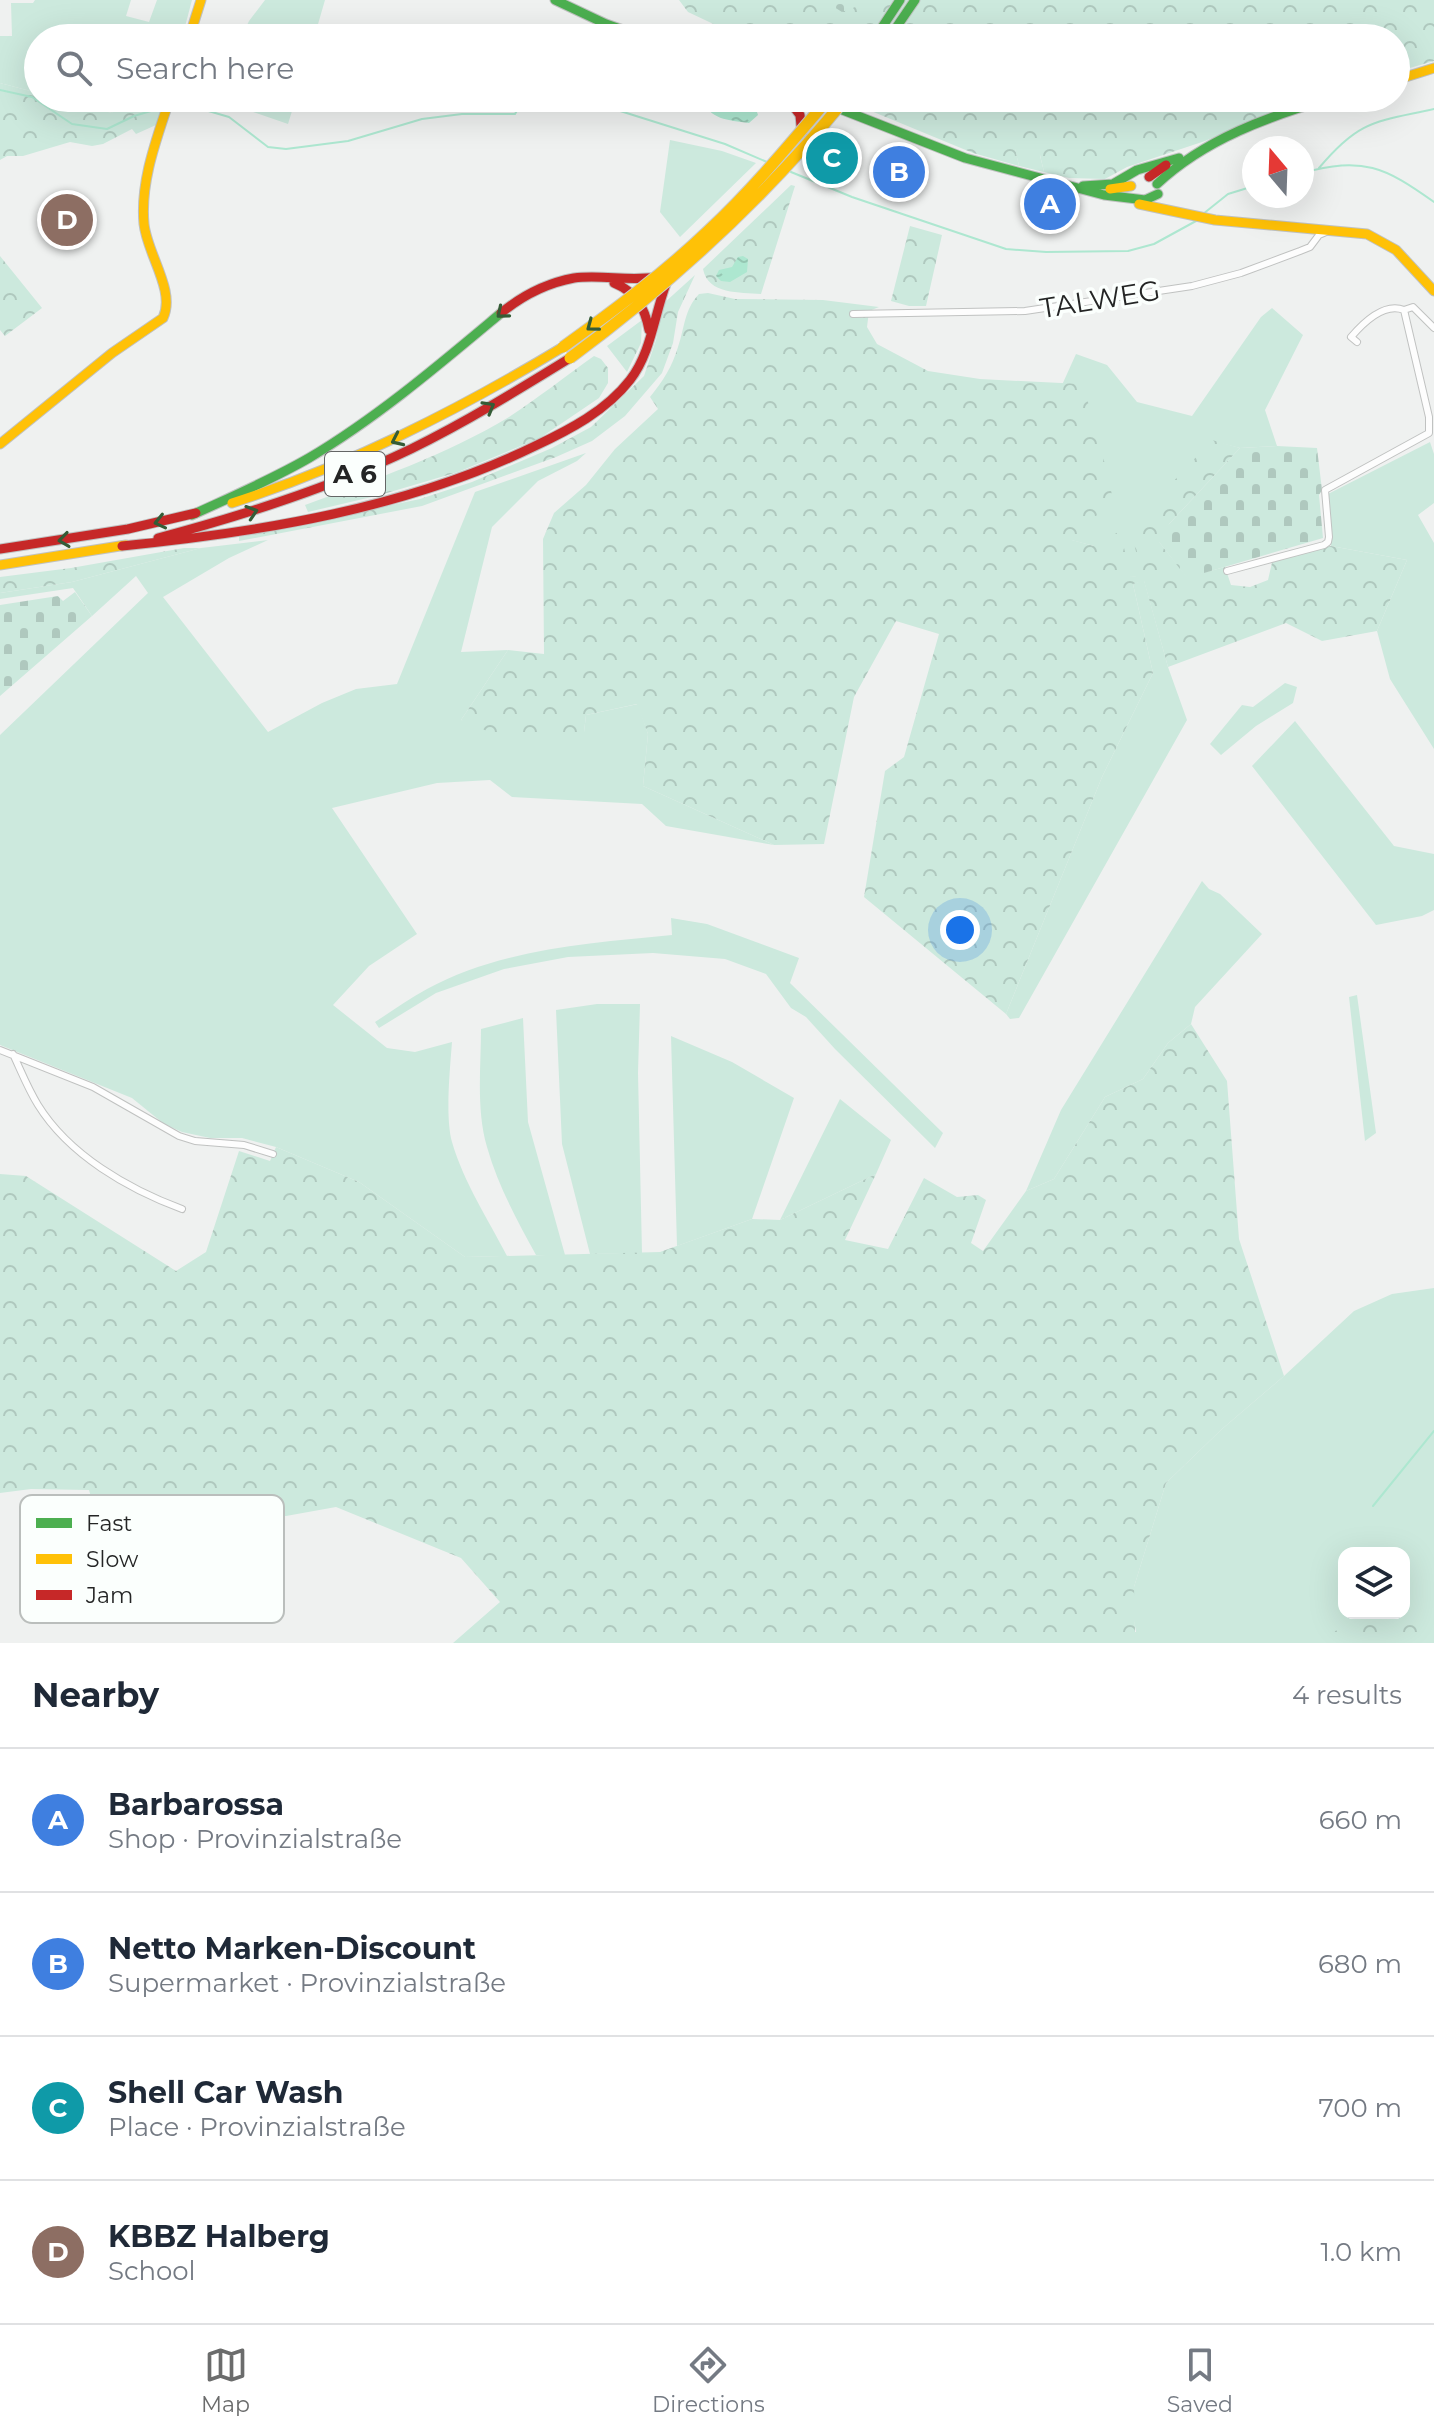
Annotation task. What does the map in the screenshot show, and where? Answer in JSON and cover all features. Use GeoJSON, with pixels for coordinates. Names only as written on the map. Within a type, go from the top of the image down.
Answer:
{"type":"FeatureCollection","features":[{"type":"Feature","properties":{"kind":"main road"},"geometry":{"type":"LineString","coordinates":[[193,24],[201,0]]}},
{"type":"Feature","properties":{"kind":"main road"},"geometry":{"type":"LineString","coordinates":[[555,0],[606,24]]}},
{"type":"Feature","properties":{"kind":"main road"},"geometry":{"type":"LineString","coordinates":[[884,24],[900,0]]}},
{"type":"Feature","properties":{"kind":"main road"},"geometry":{"type":"LineString","coordinates":[[899,24],[915,0]]}},
{"type":"Feature","properties":{"kind":"main road"},"geometry":{"type":"LineString","coordinates":[[1410,76],[1434,68]]}},
{"type":"Feature","properties":{"kind":"main road"},"geometry":{"type":"LineString","coordinates":[[0,444],[105,358],[163,318],[168,309],[168,295],[148,247],[142,206],[146,177],[166,112]]}},
{"type":"Feature","properties":{"kind":"main road"},"geometry":{"type":"LineString","coordinates":[[800,112],[806,137]]}},
{"type":"Feature","properties":{"kind":"main road","name":"A 6"},"geometry":{"type":"LineString","coordinates":[[0,549],[116,531],[192,515],[265,493],[385,446],[566,353],[708,232],[826,112]]}},
{"type":"Feature","properties":{"kind":"main road","name":"A 6"},"geometry":{"type":"LineString","coordinates":[[192,515],[310,457],[421,380],[525,295],[555,281],[576,278],[650,280],[676,267],[795,150],[827,112]]}},
{"type":"Feature","properties":{"kind":"main road","name":"A 6"},"geometry":{"type":"LineString","coordinates":[[0,565],[122,546],[234,518],[336,482],[435,437],[659,290],[716,240],[800,154],[829,112]]}},
{"type":"Feature","properties":{"kind":"main road"},"geometry":{"type":"LineString","coordinates":[[856,112],[988,165],[1104,195],[1131,192]]}},
{"type":"Feature","properties":{"kind":"main road"},"geometry":{"type":"LineString","coordinates":[[1083,186],[1113,184],[1134,172],[1209,147],[1287,112]]}},
{"type":"Feature","properties":{"kind":"main road"},"geometry":{"type":"LineString","coordinates":[[1155,185],[1175,166],[1209,147]]}},
{"type":"Feature","properties":{"kind":"main road"},"geometry":{"type":"LineString","coordinates":[[1067,185],[1131,192],[1150,199],[1155,185],[1179,158]]}},
{"type":"Feature","properties":{"kind":"main road"},"geometry":{"type":"LineString","coordinates":[[1131,192],[1139,177],[1155,185],[1184,215]]}},
{"type":"Feature","properties":{"kind":"main road"},"geometry":{"type":"LineString","coordinates":[[1131,192],[1142,205],[1184,215],[1367,234],[1383,240],[1399,253],[1434,291]]}},
{"type":"Feature","properties":{"kind":"main road"},"geometry":{"type":"LineString","coordinates":[[122,546],[180,541],[397,499],[458,480],[531,449],[586,418],[629,381],[640,365],[662,294],[676,267]]}},
{"type":"Feature","properties":{"kind":"main road","name":"A 6"},"geometry":{"type":"LineString","coordinates":[[598,278],[623,286],[637,297],[644,309],[650,339]]}},
{"type":"Feature","properties":{"kind":"street","name":"TALWEG"},"geometry":{"type":"LineString","coordinates":[[853,314],[1025,311],[1192,286],[1241,273],[1300,251],[1310,247],[1319,235],[1333,230]]}},
{"type":"Feature","properties":{"kind":"street"},"geometry":{"type":"LineString","coordinates":[[1357,342],[1351,337],[1376,314],[1397,307],[1404,310],[1413,307],[1434,328]]}},
{"type":"Feature","properties":{"kind":"street"},"geometry":{"type":"LineString","coordinates":[[1227,571],[1321,547],[1328,542],[1325,490],[1429,433],[1429,417],[1404,310]]}},
{"type":"Feature","properties":{"kind":"street"},"geometry":{"type":"LineString","coordinates":[[0,1050],[93,1087],[179,1136],[195,1141],[256,1148],[273,1154]]}},
{"type":"Feature","properties":{"kind":"street"},"geometry":{"type":"LineString","coordinates":[[13,1054],[38,1105],[58,1132],[75,1148],[133,1187],[182,1209]]}},
{"type":"Feature","properties":{"kind":"green space"},"geometry":{"type":"Polygon","coordinates":[[[35,0],[131,0],[126,16],[149,22],[157,0],[192,0],[186,24],[24,24],[24,89],[0,83],[0,36],[12,36],[11,3],[33,3],[35,0]]]}},
{"type":"Feature","properties":{"kind":"green space"},"geometry":{"type":"Polygon","coordinates":[[[265,0],[325,0],[318,24],[248,24],[265,0]]]}},
{"type":"Feature","properties":{"kind":"green space"},"geometry":{"type":"Polygon","coordinates":[[[679,0],[1434,0],[1434,61],[1410,68],[1410,24],[713,24],[688,12],[679,0]]]}},
{"type":"Feature","properties":{"kind":"green space"},"geometry":{"type":"Polygon","coordinates":[[[823,0],[868,0],[842,12],[823,0]]]}},
{"type":"Feature","properties":{"kind":"green space"},"geometry":{"type":"Polygon","coordinates":[[[0,83],[24,89],[24,112],[160,112],[156,125],[136,134],[132,129],[103,144],[92,146],[70,142],[0,160],[0,83]]]}},
{"type":"Feature","properties":{"kind":"green space"},"geometry":{"type":"Polygon","coordinates":[[[253,112],[292,112],[288,124],[253,112]]]}},
{"type":"Feature","properties":{"kind":"green space"},"geometry":{"type":"Polygon","coordinates":[[[874,112],[1272,112],[1205,141],[1127,167],[1105,179],[1069,178],[1044,172],[1040,155],[1015,148],[1019,166],[973,153],[874,112]]]}},
{"type":"Feature","properties":{"kind":"green space"},"geometry":{"type":"Polygon","coordinates":[[[1006,112],[1029,112],[1044,172],[1019,166],[1006,112]]]}},
{"type":"Feature","properties":{"kind":"green space"},"geometry":{"type":"Polygon","coordinates":[[[670,140],[722,151],[756,163],[680,237],[660,212],[670,140]]]}},
{"type":"Feature","properties":{"kind":"green space"},"geometry":{"type":"Polygon","coordinates":[[[791,185],[795,186],[761,294],[735,292],[711,284],[703,269],[791,185]]]}},
{"type":"Feature","properties":{"kind":"green space"},"geometry":{"type":"Polygon","coordinates":[[[910,226],[942,235],[926,306],[909,306],[891,301],[910,226]]]}},
{"type":"Feature","properties":{"kind":"green space"},"geometry":{"type":"Polygon","coordinates":[[[0,256],[42,308],[5,336],[0,330],[0,256]]]}},
{"type":"Feature","properties":{"kind":"green space"},"geometry":{"type":"Polygon","coordinates":[[[695,275],[678,312],[673,343],[662,373],[625,416],[592,441],[422,506],[239,541],[239,537],[420,499],[472,482],[552,448],[591,427],[644,376],[656,340],[663,304],[695,275]]]}},
{"type":"Feature","properties":{"kind":"green space"},"geometry":{"type":"Polygon","coordinates":[[[699,294],[735,299],[823,300],[879,307],[869,311],[867,327],[877,344],[928,371],[980,379],[1081,384],[1094,418],[1113,499],[1072,540],[1094,546],[1120,531],[1131,577],[1142,575],[1130,528],[1212,440],[1240,448],[1156,538],[1187,577],[1225,567],[1231,585],[1250,587],[1268,580],[1273,558],[1331,546],[1407,560],[1377,631],[1322,641],[1286,623],[1168,667],[1144,581],[1133,584],[1153,673],[1102,777],[1006,1014],[864,897],[885,771],[904,757],[939,634],[896,621],[854,697],[824,844],[774,845],[643,786],[648,734],[637,704],[586,715],[584,732],[494,734],[461,720],[508,650],[544,654],[543,539],[554,513],[586,485],[615,449],[658,409],[650,397],[673,361],[690,306],[699,294]]]}},
{"type":"Feature","properties":{"kind":"green space"},"geometry":{"type":"Polygon","coordinates":[[[1272,308],[1303,335],[1265,410],[1277,446],[1240,448],[1212,441],[1142,576],[1131,577],[1094,546],[1071,540],[1062,385],[1076,354],[1107,365],[1137,402],[1192,416],[1261,317],[1272,308]]]}},
{"type":"Feature","properties":{"kind":"green space"},"geometry":{"type":"Polygon","coordinates":[[[642,320],[641,343],[627,372],[607,346],[642,320]]]}},
{"type":"Feature","properties":{"kind":"green space"},"geometry":{"type":"Polygon","coordinates":[[[594,356],[608,368],[608,383],[599,398],[540,438],[458,472],[308,512],[305,505],[409,466],[485,431],[520,410],[594,356]]]}},
{"type":"Feature","properties":{"kind":"green space"},"geometry":{"type":"Polygon","coordinates":[[[1430,442],[1434,454],[1434,503],[1418,515],[1434,543],[1434,749],[1390,679],[1377,631],[1407,560],[1331,546],[1328,494],[1430,442]]]}},
{"type":"Feature","properties":{"kind":"green space"},"geometry":{"type":"Polygon","coordinates":[[[1240,448],[1317,448],[1323,538],[1187,578],[1156,538],[1240,448]]]}},
{"type":"Feature","properties":{"kind":"green space"},"geometry":{"type":"Polygon","coordinates":[[[586,453],[538,481],[492,527],[461,652],[508,650],[461,720],[584,732],[586,715],[638,704],[648,734],[643,786],[774,845],[666,826],[642,804],[512,797],[490,780],[437,783],[332,808],[417,934],[369,966],[333,1005],[387,1048],[415,1052],[452,1042],[448,1106],[452,1142],[470,1186],[507,1256],[465,1257],[359,1182],[276,1147],[242,1138],[210,1138],[182,1132],[164,1124],[132,1098],[0,1045],[0,735],[148,593],[136,576],[92,616],[73,588],[0,599],[0,593],[72,582],[201,548],[268,540],[229,558],[163,597],[268,732],[356,689],[397,684],[475,492],[586,453]]]}},
{"type":"Feature","properties":{"kind":"green space"},"geometry":{"type":"Polygon","coordinates":[[[184,548],[201,548],[72,582],[0,593],[0,577],[184,548]]]}},
{"type":"Feature","properties":{"kind":"green space"},"geometry":{"type":"Polygon","coordinates":[[[1144,580],[1168,667],[1187,720],[1019,1018],[1010,1019],[1006,1014],[1102,777],[1153,673],[1133,584],[1144,580]]]}},
{"type":"Feature","properties":{"kind":"green space"},"geometry":{"type":"Polygon","coordinates":[[[75,592],[92,616],[0,696],[0,605],[58,596],[63,601],[75,592]]]}},
{"type":"Feature","properties":{"kind":"green space"},"geometry":{"type":"Polygon","coordinates":[[[1285,683],[1297,687],[1293,703],[1256,726],[1221,755],[1210,744],[1242,705],[1253,707],[1285,683]]]}},
{"type":"Feature","properties":{"kind":"green space"},"geometry":{"type":"Polygon","coordinates":[[[1295,721],[1394,846],[1434,854],[1434,910],[1422,916],[1376,925],[1252,766],[1295,721]]]}},
{"type":"Feature","properties":{"kind":"green space"},"geometry":{"type":"Polygon","coordinates":[[[1202,881],[1262,934],[1195,1007],[1191,1024],[1168,1043],[1143,1079],[1105,1097],[1054,1179],[1026,1191],[1061,1110],[1202,881]]]}},
{"type":"Feature","properties":{"kind":"green space"},"geometry":{"type":"Polygon","coordinates":[[[671,918],[707,924],[799,958],[790,983],[943,1133],[935,1148],[806,1017],[791,1008],[766,974],[725,959],[653,953],[568,957],[504,969],[436,993],[379,1028],[375,1022],[427,989],[485,965],[546,950],[672,935],[671,918]]]}},
{"type":"Feature","properties":{"kind":"green space"},"geometry":{"type":"Polygon","coordinates":[[[1357,995],[1376,1133],[1365,1141],[1349,997],[1357,995]]]}},
{"type":"Feature","properties":{"kind":"green space"},"geometry":{"type":"Polygon","coordinates":[[[597,1004],[640,1004],[638,1073],[642,1253],[590,1254],[562,1144],[556,1010],[597,1004]]]}},
{"type":"Feature","properties":{"kind":"green space"},"geometry":{"type":"Polygon","coordinates":[[[523,1018],[528,1122],[565,1255],[536,1255],[502,1189],[491,1161],[481,1118],[481,1029],[523,1018]]]}},
{"type":"Feature","properties":{"kind":"green space"},"geometry":{"type":"Polygon","coordinates":[[[1191,1024],[1227,1081],[1239,1239],[1284,1376],[1166,1483],[1134,1587],[1135,1632],[1313,1634],[1333,1632],[1355,1622],[1434,1621],[1434,1643],[453,1643],[500,1602],[461,1558],[336,1507],[286,1516],[284,1495],[90,1495],[89,1490],[31,1489],[0,1493],[0,1174],[26,1176],[176,1271],[206,1252],[239,1151],[270,1161],[276,1147],[359,1182],[465,1257],[660,1252],[752,1219],[780,1220],[876,1174],[845,1240],[888,1249],[924,1178],[957,1197],[978,1195],[986,1200],[971,1243],[983,1251],[1026,1191],[1054,1179],[1105,1097],[1143,1079],[1168,1043],[1191,1024]]]}},
{"type":"Feature","properties":{"kind":"green space"},"geometry":{"type":"Polygon","coordinates":[[[671,1036],[732,1062],[794,1098],[752,1219],[677,1246],[671,1036]]]}},
{"type":"Feature","properties":{"kind":"green space"},"geometry":{"type":"Polygon","coordinates":[[[840,1099],[891,1140],[876,1174],[780,1220],[840,1099]]]}},
{"type":"Feature","properties":{"kind":"green space"},"geometry":{"type":"Polygon","coordinates":[[[1434,1288],[1434,1643],[1138,1643],[1133,1614],[1134,1587],[1166,1483],[1354,1311],[1392,1294],[1434,1288]]]}},
{"type":"Feature","properties":{"kind":"water"},"geometry":{"type":"Polygon","coordinates":[[[710,112],[757,112],[758,115],[749,123],[710,112]]]}},
{"type":"Feature","properties":{"kind":"water"},"geometry":{"type":"Polygon","coordinates":[[[738,257],[748,259],[747,272],[730,282],[721,281],[716,276],[719,270],[732,267],[738,257]]]}},
{"type":"Feature","properties":{"kind":"waterway"},"geometry":{"type":"LineString","coordinates":[[0,90],[24,95]]}},
{"type":"Feature","properties":{"kind":"waterway"},"geometry":{"type":"LineString","coordinates":[[1319,168],[1358,131],[1383,120],[1434,109]]}},
{"type":"Feature","properties":{"kind":"waterway"},"geometry":{"type":"LineString","coordinates":[[54,112],[72,124],[107,129],[148,112]]}},
{"type":"Feature","properties":{"kind":"waterway"},"geometry":{"type":"LineString","coordinates":[[212,112],[229,117],[268,147],[286,149],[348,141],[422,119],[516,112]]}},
{"type":"Feature","properties":{"kind":"waterway"},"geometry":{"type":"LineString","coordinates":[[623,112],[725,144],[767,162]]}},
{"type":"Feature","properties":{"kind":"waterway"},"geometry":{"type":"LineString","coordinates":[[1314,170],[1341,165],[1372,168],[1401,180],[1434,202]]}},
{"type":"Feature","properties":{"kind":"waterway"},"geometry":{"type":"LineString","coordinates":[[791,172],[852,197],[1006,249],[1128,251],[1154,244],[1196,221]]}},
{"type":"Feature","properties":{"kind":"waterway"},"geometry":{"type":"LineString","coordinates":[[1203,214],[1228,194],[1242,190]]}},
{"type":"Feature","properties":{"kind":"waterway"},"geometry":{"type":"LineString","coordinates":[[1373,1506],[1434,1431]]}},
{"type":"Feature","properties":{"kind":"traffic: fast"},"geometry":{"type":"LineString","coordinates":[[555,0],[606,24]]}},
{"type":"Feature","properties":{"kind":"traffic: fast"},"geometry":{"type":"LineString","coordinates":[[884,24],[900,0]]}},
{"type":"Feature","properties":{"kind":"traffic: fast"},"geometry":{"type":"LineString","coordinates":[[899,24],[915,0]]}},
{"type":"Feature","properties":{"kind":"traffic: fast"},"geometry":{"type":"LineString","coordinates":[[848,112],[965,158],[1104,195],[1145,200],[1158,194]]}},
{"type":"Feature","properties":{"kind":"traffic: fast"},"geometry":{"type":"LineString","coordinates":[[1157,184],[1217,142],[1288,112]]}},
{"type":"Feature","properties":{"kind":"traffic: fast"},"geometry":{"type":"LineString","coordinates":[[1083,186],[1113,184],[1137,170],[1179,158]]}},
{"type":"Feature","properties":{"kind":"traffic: fast"},"geometry":{"type":"LineString","coordinates":[[192,515],[280,474],[335,442],[408,389],[501,313]]}},
{"type":"Feature","properties":{"kind":"traffic: slow"},"geometry":{"type":"LineString","coordinates":[[193,24],[201,0]]}},
{"type":"Feature","properties":{"kind":"traffic: slow"},"geometry":{"type":"LineString","coordinates":[[1410,76],[1434,68]]}},
{"type":"Feature","properties":{"kind":"traffic: slow"},"geometry":{"type":"LineString","coordinates":[[0,444],[112,353],[163,318],[166,296],[146,236],[143,208],[151,160],[166,112]]}},
{"type":"Feature","properties":{"kind":"traffic: slow"},"geometry":{"type":"LineString","coordinates":[[563,347],[691,247],[755,183],[817,112]]}},
{"type":"Feature","properties":{"kind":"traffic: slow"},"geometry":{"type":"LineString","coordinates":[[570,358],[645,299],[716,237],[783,170],[834,112]]}},
{"type":"Feature","properties":{"kind":"traffic: slow"},"geometry":{"type":"LineString","coordinates":[[1110,189],[1131,186]]}},
{"type":"Feature","properties":{"kind":"traffic: slow"},"geometry":{"type":"LineString","coordinates":[[1139,204],[1215,220],[1367,234],[1396,250],[1434,291]]}},
{"type":"Feature","properties":{"kind":"traffic: slow"},"geometry":{"type":"LineString","coordinates":[[232,503],[319,472],[402,435],[563,347]]}},
{"type":"Feature","properties":{"kind":"traffic: slow"},"geometry":{"type":"LineString","coordinates":[[0,565],[126,545]]}},
{"type":"Feature","properties":{"kind":"traffic: jam"},"geometry":{"type":"LineString","coordinates":[[798,112],[802,136]]}},
{"type":"Feature","properties":{"kind":"traffic: jam"},"geometry":{"type":"LineString","coordinates":[[1149,177],[1166,165]]}},
{"type":"Feature","properties":{"kind":"traffic: jam"},"geometry":{"type":"LineString","coordinates":[[501,313],[536,291],[564,280],[656,277]]}},
{"type":"Feature","properties":{"kind":"traffic: jam"},"geometry":{"type":"LineString","coordinates":[[614,283],[628,291],[638,302],[649,330]]}},
{"type":"Feature","properties":{"kind":"traffic: jam"},"geometry":{"type":"LineString","coordinates":[[122,546],[281,525],[333,514],[437,486],[487,468],[548,440],[598,410],[630,380],[643,358],[666,284]]}},
{"type":"Feature","properties":{"kind":"traffic: jam"},"geometry":{"type":"LineString","coordinates":[[158,538],[287,500],[380,463],[452,428],[570,358]]}},
{"type":"Feature","properties":{"kind":"traffic: jam"},"geometry":{"type":"LineString","coordinates":[[0,549],[128,529],[196,513]]}},
{"type":"Feature","properties":{"kind":"place","name":"Shell Car Wash"},"geometry":{"type":"Point","coordinates":[832,158]}},
{"type":"Feature","properties":{"kind":"place","name":"Netto Marken-Discount"},"geometry":{"type":"Point","coordinates":[899,172]}},
{"type":"Feature","properties":{"kind":"place","name":"Barbarossa"},"geometry":{"type":"Point","coordinates":[1050,204]}},
{"type":"Feature","properties":{"kind":"place","name":"KBBZ Halberg"},"geometry":{"type":"Point","coordinates":[67,220]}}]}
